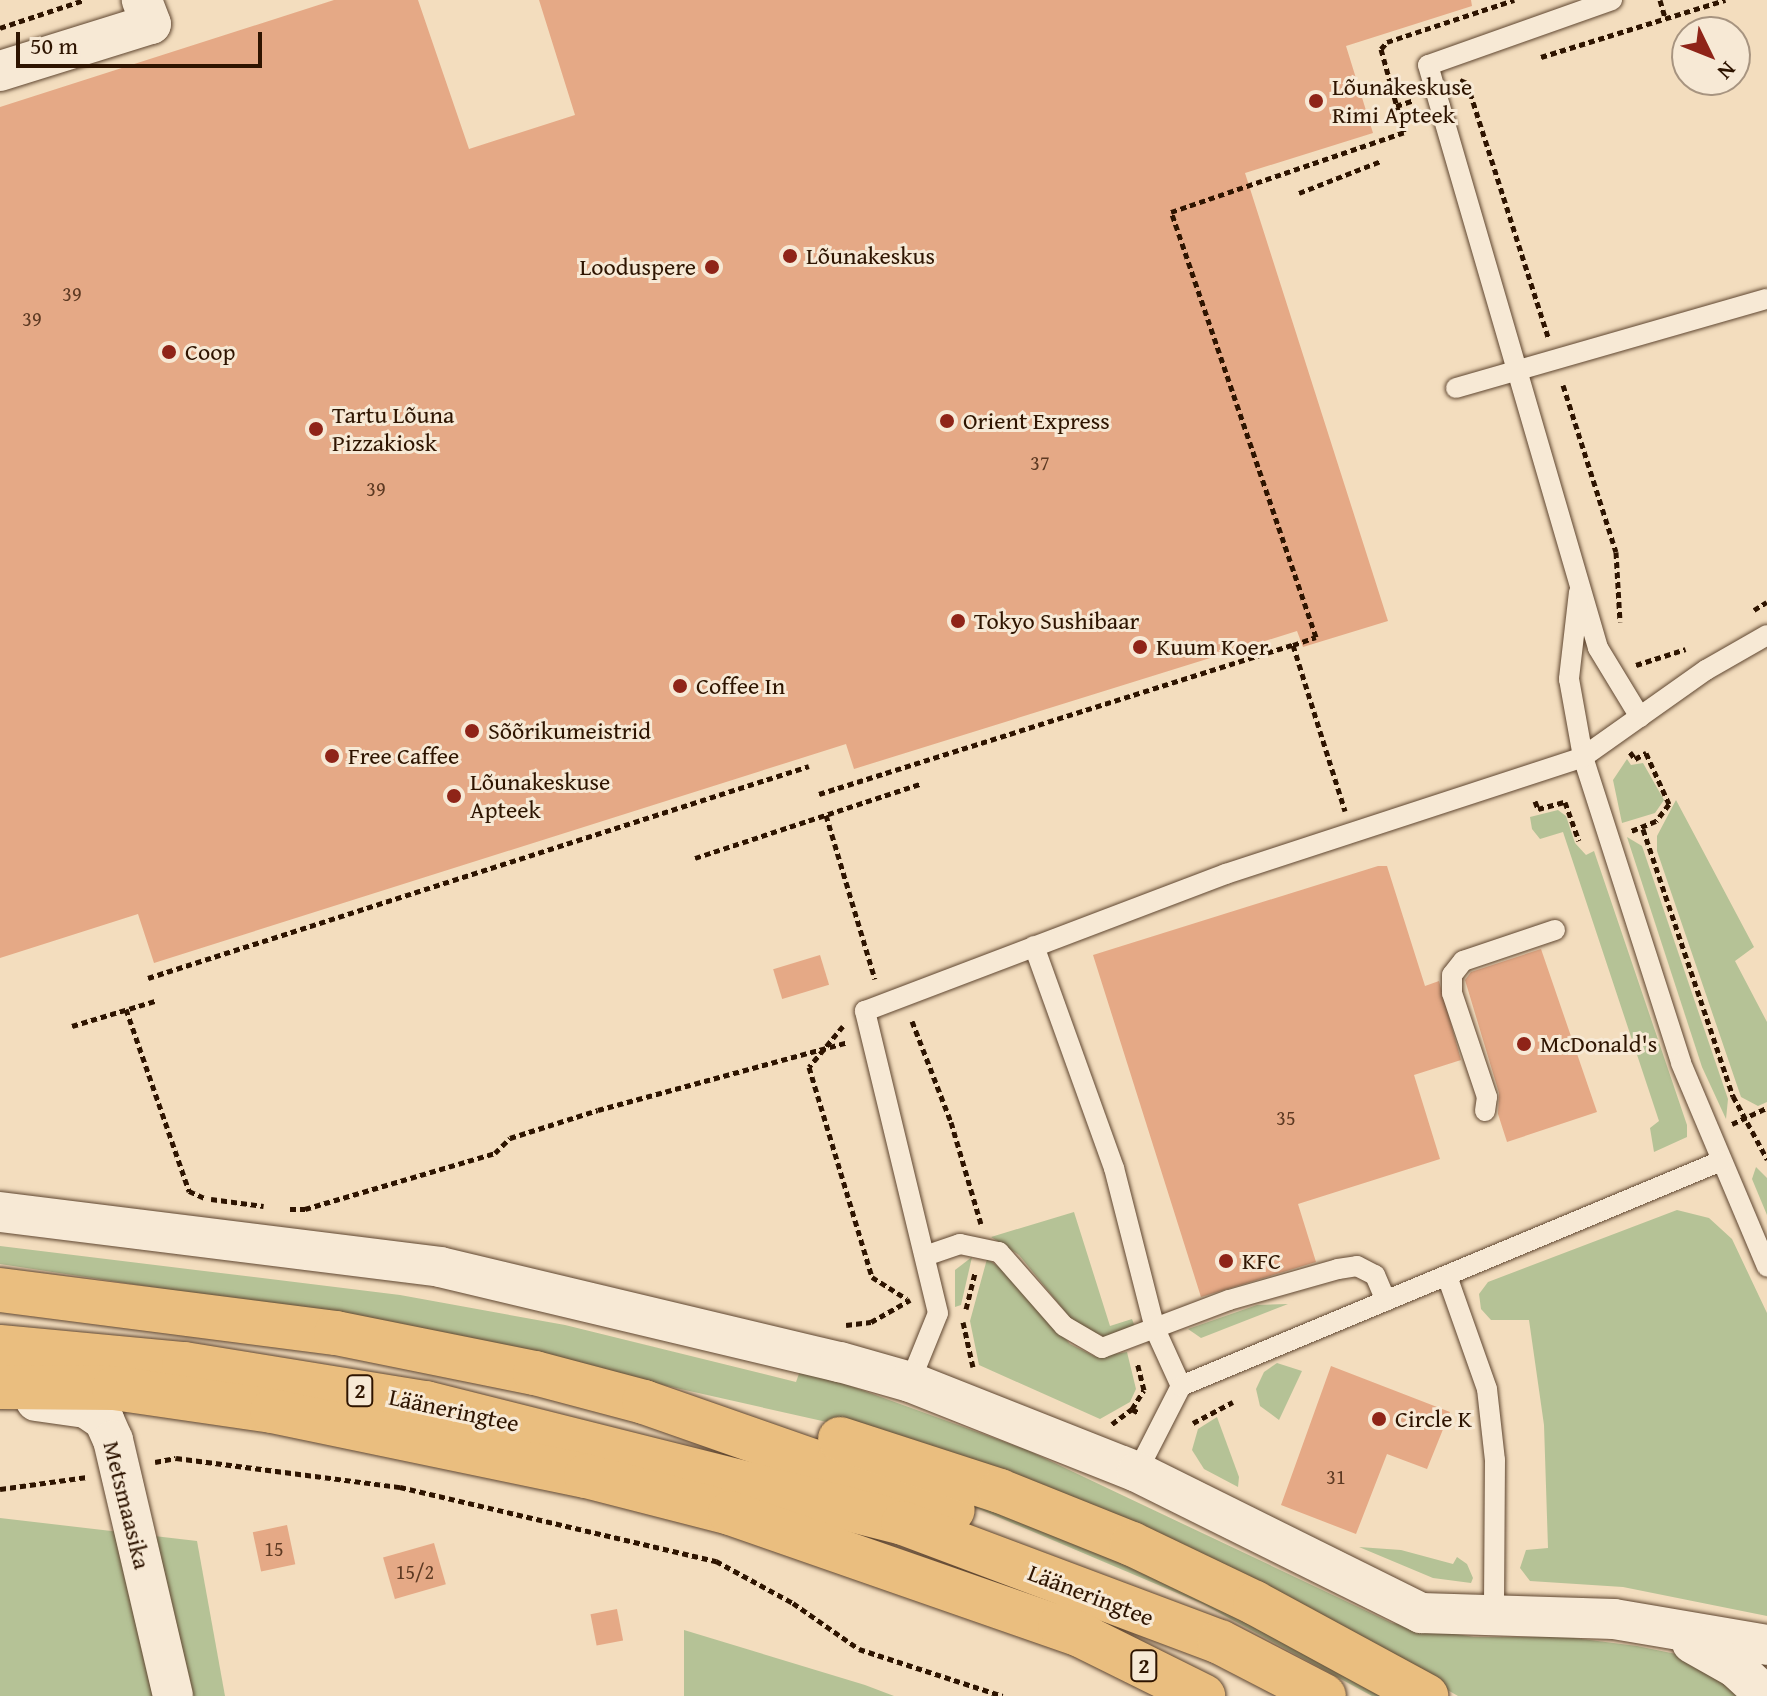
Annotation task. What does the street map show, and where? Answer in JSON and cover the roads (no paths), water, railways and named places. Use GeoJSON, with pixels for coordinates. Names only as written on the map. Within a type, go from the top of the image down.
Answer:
{"type":"FeatureCollection","features":[{"type":"Feature","properties":{"kind":"highway"},"geometry":{"type":"LineString","coordinates":[[0,1290],[336,1333],[644,1402],[838,1438],[1000,1491],[1195,1573],[1426,1696]]}},
{"type":"Feature","properties":{"kind":"highway","name":"Lääneringtee"},"geometry":{"type":"LineString","coordinates":[[0,1347],[82,1350],[380,1395],[544,1430],[903,1523],[1220,1642],[1324,1696]]}},
{"type":"Feature","properties":{"kind":"highway"},"geometry":{"type":"LineString","coordinates":[[0,1387],[114,1388],[258,1409],[586,1476],[730,1513],[1086,1637]]}},
{"type":"Feature","properties":{"kind":"highway"},"geometry":{"type":"LineString","coordinates":[[644,1402],[1007,1531],[1135,1590],[1220,1642]]}},
{"type":"Feature","properties":{"kind":"highway","name":"Lääneringtee"},"geometry":{"type":"LineString","coordinates":[[712,1476],[1086,1637],[1203,1696]]}},
{"type":"Feature","properties":{"kind":"street"},"geometry":{"type":"LineString","coordinates":[[0,71],[147,12]]}},
{"type":"Feature","properties":{"kind":"street"},"geometry":{"type":"LineString","coordinates":[[0,1212],[440,1267],[910,1382],[1137,1472],[1421,1613],[1614,1619],[1675,1633],[1767,1645]]}},
{"type":"Feature","properties":{"kind":"street","name":"Metsmaasika"},"geometry":{"type":"LineString","coordinates":[[0,1398],[86,1408],[104,1420],[120,1470],[173,1696]]}},
{"type":"Feature","properties":{"kind":"street"},"geometry":{"type":"LineString","coordinates":[[1675,1633],[1736,1668],[1766,1696]]}},
{"type":"Feature","properties":{"kind":"lane"},"geometry":{"type":"LineString","coordinates":[[1612,0],[1428,65],[1580,576],[1598,648],[1640,717]]}},
{"type":"Feature","properties":{"kind":"lane"},"geometry":{"type":"LineString","coordinates":[[1456,388],[1767,299]]}},
{"type":"Feature","properties":{"kind":"lane"},"geometry":{"type":"LineString","coordinates":[[1580,576],[1569,679],[1583,757],[1681,1063],[1767,1267]]}},
{"type":"Feature","properties":{"kind":"lane"},"geometry":{"type":"LineString","coordinates":[[910,1382],[938,1313],[865,1011],[1226,874],[1583,757],[1767,635]]}},
{"type":"Feature","properties":{"kind":"lane"},"geometry":{"type":"LineString","coordinates":[[1485,1111],[1487,1097],[1452,993],[1452,975],[1463,961],[1555,930]]}},
{"type":"Feature","properties":{"kind":"lane"},"geometry":{"type":"LineString","coordinates":[[1034,946],[1114,1168],[1155,1329],[1181,1386]]}},
{"type":"Feature","properties":{"kind":"lane"},"geometry":{"type":"LineString","coordinates":[[1137,1472],[1181,1386],[1721,1161]]}},
{"type":"Feature","properties":{"kind":"lane"},"geometry":{"type":"LineString","coordinates":[[925,1256],[960,1244],[982,1246],[1011,1262],[1064,1326],[1087,1344],[1102,1348],[1275,1286],[1357,1266],[1375,1275],[1386,1301]]}},
{"type":"Feature","properties":{"kind":"lane"},"geometry":{"type":"LineString","coordinates":[[1447,1276],[1487,1389],[1495,1460],[1494,1616]]}},
{"type":"Feature","properties":{"kind":"place","name":"Lõunakeskuse Rimi Apteek"},"geometry":{"type":"Point","coordinates":[1316,101]}},
{"type":"Feature","properties":{"kind":"place","name":"Lõunakeskus"},"geometry":{"type":"Point","coordinates":[790,256]}},
{"type":"Feature","properties":{"kind":"place","name":"Looduspere"},"geometry":{"type":"Point","coordinates":[712,267]}},
{"type":"Feature","properties":{"kind":"place","name":"Coop"},"geometry":{"type":"Point","coordinates":[169,352]}},
{"type":"Feature","properties":{"kind":"place","name":"Orient Express"},"geometry":{"type":"Point","coordinates":[947,421]}},
{"type":"Feature","properties":{"kind":"place","name":"Tartu Lõuna Pizzakiosk"},"geometry":{"type":"Point","coordinates":[316,429]}},
{"type":"Feature","properties":{"kind":"place","name":"Tokyo Sushibaar"},"geometry":{"type":"Point","coordinates":[958,621]}},
{"type":"Feature","properties":{"kind":"place","name":"Kuum Koer"},"geometry":{"type":"Point","coordinates":[1140,647]}},
{"type":"Feature","properties":{"kind":"place","name":"Coffee In"},"geometry":{"type":"Point","coordinates":[680,686]}},
{"type":"Feature","properties":{"kind":"place","name":"Sõõrikumeistrid"},"geometry":{"type":"Point","coordinates":[472,731]}},
{"type":"Feature","properties":{"kind":"place","name":"Free Caffee"},"geometry":{"type":"Point","coordinates":[332,756]}},
{"type":"Feature","properties":{"kind":"place","name":"Lõunakeskuse Apteek"},"geometry":{"type":"Point","coordinates":[454,796]}},
{"type":"Feature","properties":{"kind":"place","name":"McDonald's"},"geometry":{"type":"Point","coordinates":[1524,1044]}},
{"type":"Feature","properties":{"kind":"place","name":"KFC"},"geometry":{"type":"Point","coordinates":[1226,1261]}},
{"type":"Feature","properties":{"kind":"place","name":"Circle K"},"geometry":{"type":"Point","coordinates":[1379,1419]}}]}
